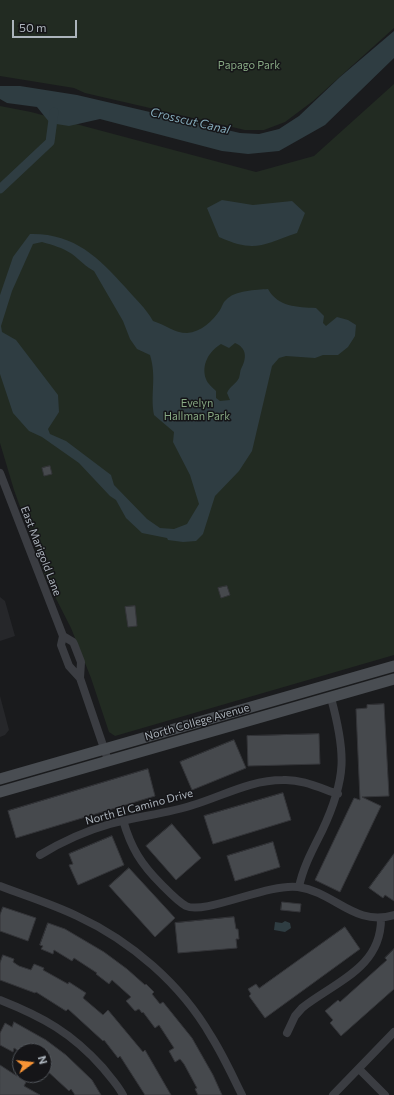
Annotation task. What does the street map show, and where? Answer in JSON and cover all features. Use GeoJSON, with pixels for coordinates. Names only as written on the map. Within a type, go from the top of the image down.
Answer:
{"type":"FeatureCollection","features":[{"type":"Feature","properties":{"kind":"street","name":"East Marigold Lane"},"geometry":{"type":"LineString","coordinates":[[0,473],[63,636],[61,645],[69,666],[80,678]]}},
{"type":"Feature","properties":{"kind":"street","name":"East Marigold Lane"},"geometry":{"type":"LineString","coordinates":[[63,636],[73,642],[81,662],[80,678],[108,760]]}},
{"type":"Feature","properties":{"kind":"street","name":"North College Avenue"},"geometry":{"type":"LineString","coordinates":[[0,779],[394,666]]}},
{"type":"Feature","properties":{"kind":"street","name":"North College Avenue"},"geometry":{"type":"LineString","coordinates":[[0,792],[394,679]]}},
{"type":"Feature","properties":{"kind":"street"},"geometry":{"type":"LineString","coordinates":[[299,887],[306,863],[338,794],[342,769],[342,741],[332,698]]}},
{"type":"Feature","properties":{"kind":"street","name":"North El Camino Drive"},"geometry":{"type":"LineString","coordinates":[[40,854],[72,837],[123,820],[193,805],[234,789],[266,780],[305,782],[338,794]]}},
{"type":"Feature","properties":{"kind":"street"},"geometry":{"type":"LineString","coordinates":[[123,820],[132,847],[139,860],[172,895],[187,906],[195,908],[207,906],[264,890],[285,886],[311,890],[350,911],[364,916],[381,919],[394,915]]}},
{"type":"Feature","properties":{"kind":"street"},"geometry":{"type":"LineString","coordinates":[[0,886],[44,902],[86,920],[118,939],[150,964],[175,987],[211,1035],[242,1095]]}},
{"type":"Feature","properties":{"kind":"street"},"geometry":{"type":"LineString","coordinates":[[287,1034],[302,1008],[358,969],[372,954],[378,944],[381,930],[381,919]]}},
{"type":"Feature","properties":{"kind":"street"},"geometry":{"type":"LineString","coordinates":[[0,1000],[30,1012],[67,1033],[96,1060],[120,1088],[123,1095]]}},
{"type":"Feature","properties":{"kind":"street"},"geometry":{"type":"LineString","coordinates":[[334,1095],[394,1032]]}},
{"type":"Feature","properties":{"kind":"street"},"geometry":{"type":"LineString","coordinates":[[359,1069],[385,1095]]}},
{"type":"Feature","properties":{"kind":"shaded area"},"geometry":{"type":"Polygon","coordinates":[[[394,31],[394,58],[325,125],[279,151],[248,154],[222,151],[100,119],[69,126],[50,123],[37,107],[7,103],[0,99],[0,86],[20,86],[77,95],[240,133],[259,134],[279,129],[299,116],[340,77],[394,31]]]}},
{"type":"Feature","properties":{"kind":"shaded area"},"geometry":{"type":"Polygon","coordinates":[[[222,200],[253,205],[292,201],[305,213],[297,233],[258,246],[241,245],[219,237],[207,208],[222,200]]]}},
{"type":"Feature","properties":{"kind":"shaded area"},"geometry":{"type":"Polygon","coordinates":[[[30,234],[46,235],[72,242],[95,257],[105,266],[147,312],[153,321],[182,333],[197,331],[202,328],[214,318],[223,303],[235,294],[246,291],[268,289],[272,295],[283,303],[316,308],[324,316],[323,323],[326,326],[337,317],[348,320],[356,325],[355,336],[348,347],[338,355],[323,355],[315,358],[286,356],[279,358],[272,366],[252,451],[239,471],[215,496],[203,534],[196,541],[183,542],[168,540],[167,538],[142,533],[126,518],[116,500],[110,496],[79,463],[42,437],[29,431],[13,413],[0,374],[0,295],[13,257],[30,234]],[[42,242],[33,244],[12,291],[1,326],[2,332],[16,340],[58,395],[59,412],[48,429],[50,434],[66,441],[111,475],[114,485],[147,519],[160,528],[174,529],[187,524],[199,504],[190,475],[173,442],[174,432],[154,415],[153,371],[150,355],[137,349],[130,339],[123,321],[94,271],[88,268],[69,252],[42,242]],[[235,343],[229,348],[221,344],[213,350],[205,364],[207,381],[216,391],[216,398],[220,401],[230,400],[227,393],[239,378],[244,361],[244,351],[235,343]]]}},
{"type":"Feature","properties":{"kind":"shaded area"},"geometry":{"type":"Polygon","coordinates":[[[0,597],[5,601],[15,636],[0,641],[0,597]]]}},
{"type":"Feature","properties":{"kind":"shaded area"},"geometry":{"type":"Polygon","coordinates":[[[0,696],[9,730],[5,735],[0,737],[0,696]]]}},
{"type":"Feature","properties":{"kind":"shaded area"},"geometry":{"type":"Polygon","coordinates":[[[285,921],[290,923],[291,928],[285,932],[274,930],[275,922],[282,923],[285,921]]]}},
{"type":"Feature","properties":{"kind":"green space","name":"Papago Park"},"geometry":{"type":"Polygon","coordinates":[[[0,0],[394,0],[394,28],[313,101],[285,122],[264,130],[245,130],[85,93],[74,88],[0,76],[0,0]]]}},
{"type":"Feature","properties":{"kind":"green space","name":"Evelyn Hallman Park"},"geometry":{"type":"Polygon","coordinates":[[[394,84],[394,655],[115,736],[109,732],[91,678],[71,628],[46,579],[14,490],[0,443],[0,106],[31,112],[256,172],[314,156],[394,84]]]}},
{"type":"Feature","properties":{"kind":"building"},"geometry":{"type":"Polygon","coordinates":[[[50,466],[52,474],[44,476],[42,468],[50,466]]]}},
{"type":"Feature","properties":{"kind":"building"},"geometry":{"type":"Polygon","coordinates":[[[227,586],[230,595],[221,598],[218,588],[227,586]]]}},
{"type":"Feature","properties":{"kind":"building"},"geometry":{"type":"Polygon","coordinates":[[[135,606],[137,626],[128,627],[125,607],[135,606]]]}},
{"type":"Feature","properties":{"kind":"building"},"geometry":{"type":"Polygon","coordinates":[[[384,704],[389,796],[362,797],[381,806],[340,892],[315,880],[354,798],[360,800],[356,709],[367,708],[367,705],[384,704]]]}},
{"type":"Feature","properties":{"kind":"building"},"geometry":{"type":"Polygon","coordinates":[[[319,734],[320,764],[248,766],[247,736],[319,734]]]}},
{"type":"Feature","properties":{"kind":"building"},"geometry":{"type":"Polygon","coordinates":[[[234,740],[246,768],[192,790],[180,762],[234,740]]]}},
{"type":"Feature","properties":{"kind":"building"},"geometry":{"type":"Polygon","coordinates":[[[148,769],[155,796],[16,838],[8,811],[148,769]]]}},
{"type":"Feature","properties":{"kind":"building"},"geometry":{"type":"Polygon","coordinates":[[[283,793],[291,820],[213,844],[204,816],[283,793]]]}},
{"type":"Feature","properties":{"kind":"building"},"geometry":{"type":"Polygon","coordinates":[[[172,824],[201,858],[176,880],[146,846],[172,824]]]}},
{"type":"Feature","properties":{"kind":"building"},"geometry":{"type":"Polygon","coordinates":[[[112,836],[124,865],[78,885],[69,865],[73,864],[69,854],[112,836]]]}},
{"type":"Feature","properties":{"kind":"building"},"geometry":{"type":"Polygon","coordinates":[[[273,842],[280,867],[235,881],[227,856],[273,842]]]}},
{"type":"Feature","properties":{"kind":"building"},"geometry":{"type":"Polygon","coordinates":[[[394,854],[394,901],[385,895],[383,898],[369,888],[394,854]]]}},
{"type":"Feature","properties":{"kind":"building"},"geometry":{"type":"Polygon","coordinates":[[[129,868],[175,918],[155,937],[109,886],[129,868]]]}},
{"type":"Feature","properties":{"kind":"building"},"geometry":{"type":"Polygon","coordinates":[[[282,902],[301,904],[300,912],[281,910],[282,902]]]}},
{"type":"Feature","properties":{"kind":"building"},"geometry":{"type":"Polygon","coordinates":[[[3,907],[36,918],[28,941],[0,931],[0,915],[3,907]]]}},
{"type":"Feature","properties":{"kind":"building"},"geometry":{"type":"Polygon","coordinates":[[[234,917],[236,929],[238,929],[239,939],[236,939],[237,948],[178,953],[175,923],[234,917]]]}},
{"type":"Feature","properties":{"kind":"building"},"geometry":{"type":"Polygon","coordinates":[[[48,923],[65,929],[104,952],[145,985],[146,984],[154,992],[152,994],[160,1004],[163,1002],[192,1038],[213,1075],[222,1095],[198,1095],[195,1089],[197,1088],[184,1064],[180,1059],[175,1062],[169,1051],[174,1048],[159,1025],[155,1028],[143,1012],[142,1013],[139,1009],[135,1011],[126,1001],[131,997],[112,980],[109,984],[96,974],[97,973],[74,958],[72,961],[54,950],[53,954],[41,949],[43,946],[40,945],[48,923]]]}},
{"type":"Feature","properties":{"kind":"building"},"geometry":{"type":"Polygon","coordinates":[[[345,927],[360,949],[265,1018],[249,996],[251,994],[248,989],[256,984],[259,988],[345,927]]]}},
{"type":"Feature","properties":{"kind":"building"},"geometry":{"type":"Polygon","coordinates":[[[394,949],[394,989],[341,1036],[330,1023],[333,1020],[325,1011],[338,1000],[340,1002],[387,960],[385,958],[394,949]]]}},
{"type":"Feature","properties":{"kind":"building"},"geometry":{"type":"Polygon","coordinates":[[[3,955],[14,959],[13,962],[19,966],[31,970],[34,964],[44,968],[43,970],[68,984],[69,982],[86,993],[83,998],[103,1015],[108,1010],[143,1052],[145,1050],[171,1095],[145,1095],[120,1056],[118,1058],[104,1040],[103,1041],[68,1009],[66,1011],[36,992],[35,993],[0,980],[0,963],[3,955]]]}},
{"type":"Feature","properties":{"kind":"building"},"geometry":{"type":"Polygon","coordinates":[[[14,1022],[50,1043],[12,1043],[12,1051],[0,1045],[0,1033],[5,1023],[12,1027],[14,1022]]]}},
{"type":"Feature","properties":{"kind":"building"},"geometry":{"type":"Polygon","coordinates":[[[52,1044],[66,1055],[92,1080],[101,1095],[75,1095],[71,1089],[69,1091],[52,1075],[52,1044]]]}},
{"type":"Feature","properties":{"kind":"building"},"geometry":{"type":"Polygon","coordinates":[[[0,1065],[12,1073],[12,1083],[26,1083],[24,1086],[40,1095],[0,1095],[0,1065]]]}},
{"type":"Feature","properties":{"kind":"waterway"},"geometry":{"type":"LineString","coordinates":[[0,189],[50,142],[54,112]]}},
{"type":"Feature","properties":{"kind":"water label","name":"Crosscut Canal"},"geometry":{"type":"Point","coordinates":[190,121]}}]}
